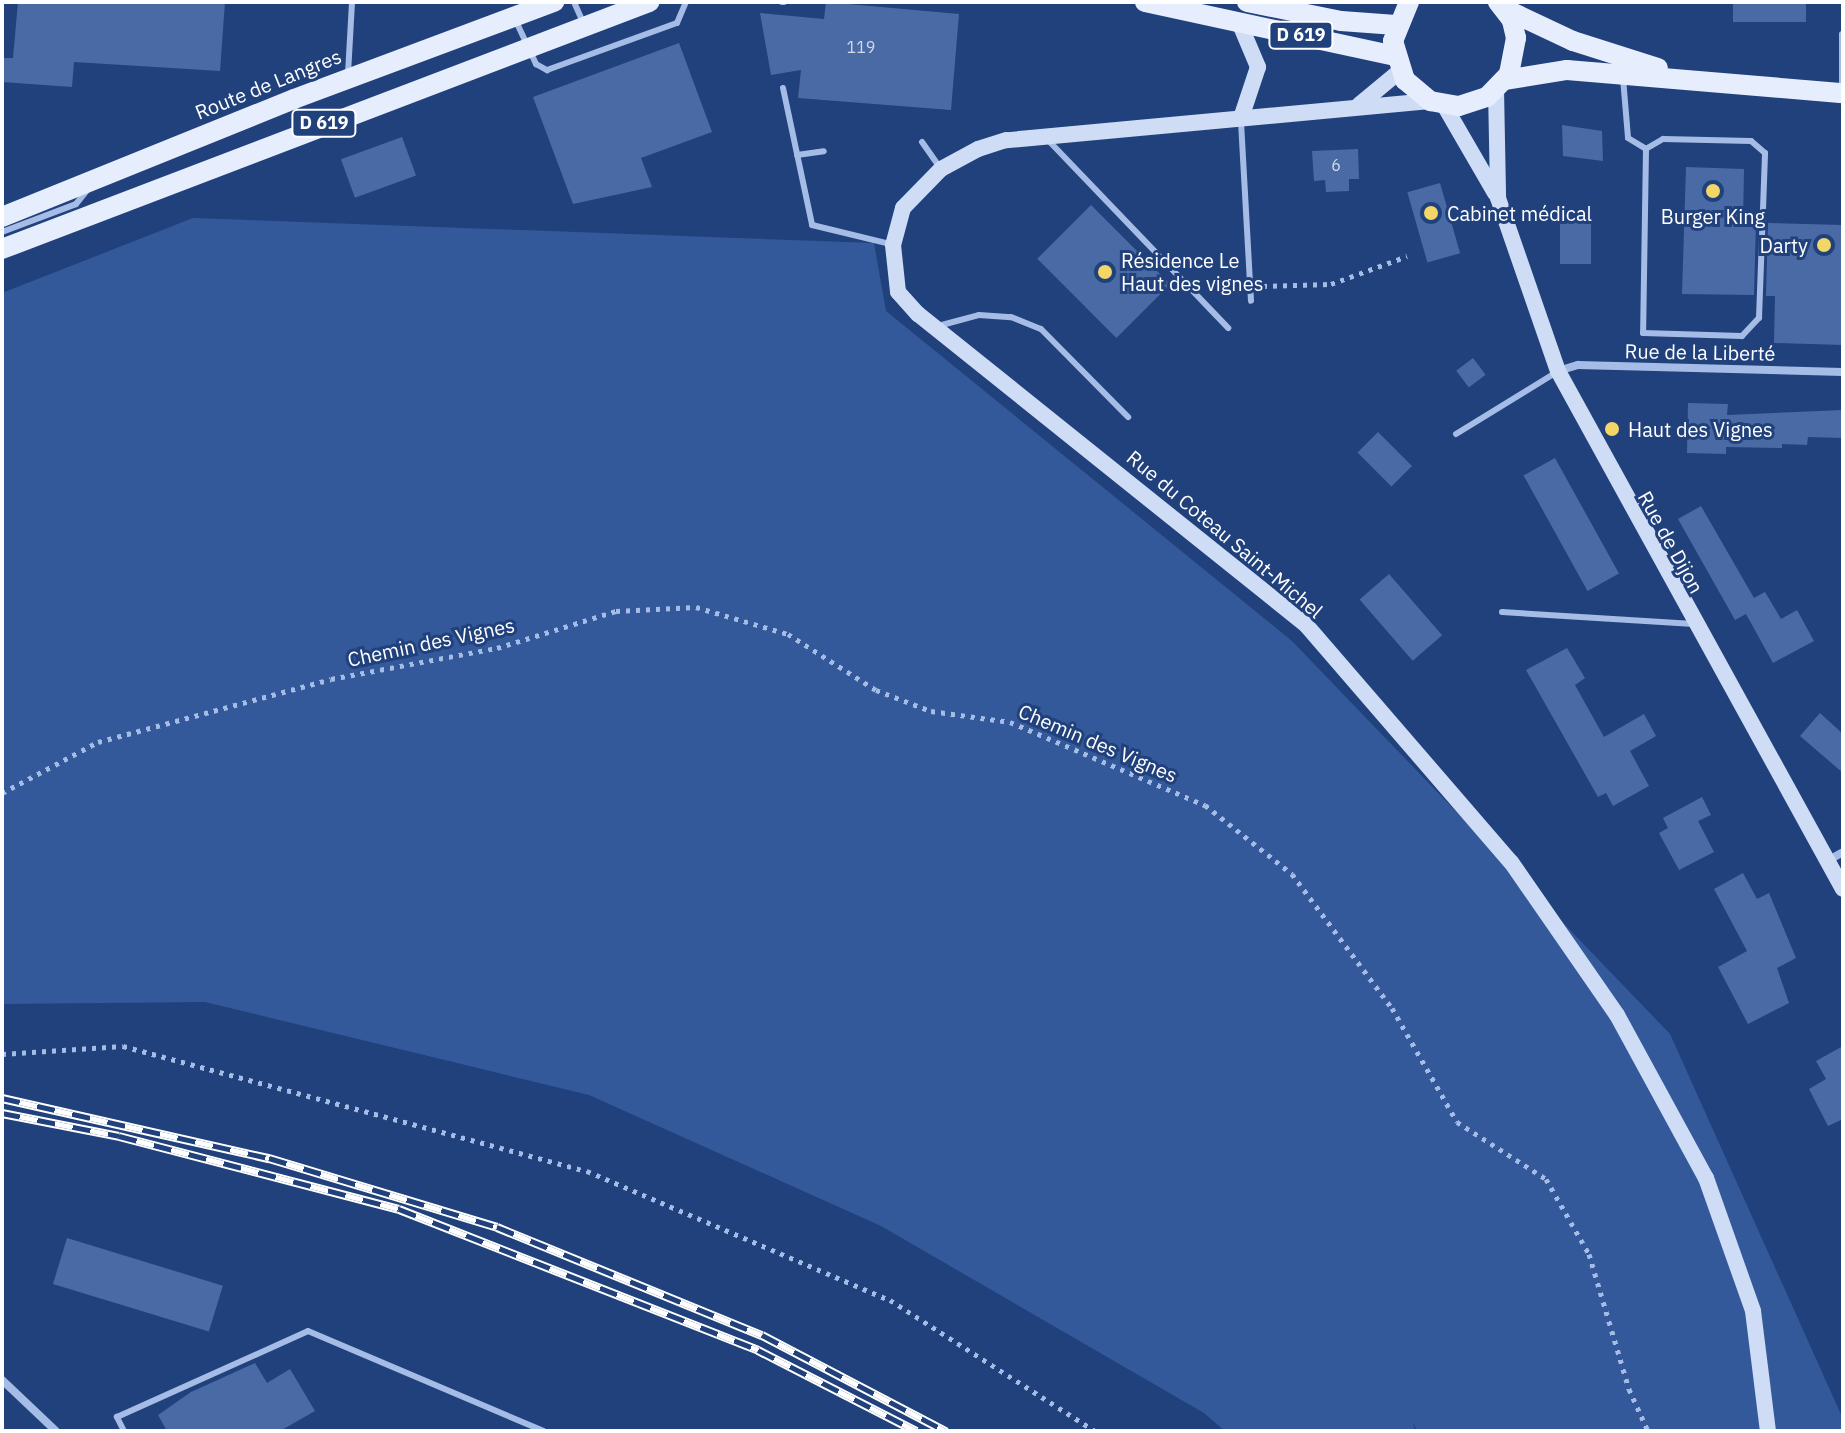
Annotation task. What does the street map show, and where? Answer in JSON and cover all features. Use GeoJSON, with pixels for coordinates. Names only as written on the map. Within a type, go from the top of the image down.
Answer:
{"type":"FeatureCollection","features":[{"type":"Feature","properties":{"kind":"main road","name":"Route de Langres"},"geometry":{"type":"LineString","coordinates":[[2,217],[347,79],[554,2]]}},
{"type":"Feature","properties":{"kind":"main road","name":"D 619"},"geometry":{"type":"LineString","coordinates":[[2,249],[584,24],[649,2]]}},
{"type":"Feature","properties":{"kind":"main road","name":"D 619"},"geometry":{"type":"LineString","coordinates":[[1145,2],[1239,22],[1398,63]]}},
{"type":"Feature","properties":{"kind":"main road","name":"D 619"},"geometry":{"type":"LineString","coordinates":[[1247,2],[1341,21],[1396,25]]}},
{"type":"Feature","properties":{"kind":"main road"},"geometry":{"type":"LineString","coordinates":[[1408,2],[1396,25],[1398,63],[1416,92],[1437,103],[1473,103],[1500,85],[1567,70],[1842,92]]}},
{"type":"Feature","properties":{"kind":"main road"},"geometry":{"type":"LineString","coordinates":[[1502,6],[1573,41],[1690,78]]}},
{"type":"Feature","properties":{"kind":"main road"},"geometry":{"type":"LineString","coordinates":[[1500,85],[1516,56],[1516,38],[1502,6]]}},
{"type":"Feature","properties":{"kind":"street"},"geometry":{"type":"LineString","coordinates":[[1239,22],[1258,67],[1241,118]]}},
{"type":"Feature","properties":{"kind":"street"},"geometry":{"type":"LineString","coordinates":[[1358,107],[1398,63]]}},
{"type":"Feature","properties":{"kind":"street","name":"Rue de Dijon"},"geometry":{"type":"LineString","coordinates":[[1498,198],[1500,85]]}},
{"type":"Feature","properties":{"kind":"street","name":"Rue de Dijon"},"geometry":{"type":"LineString","coordinates":[[1437,103],[1498,198],[1558,371],[1694,624],[1843,889]]}},
{"type":"Feature","properties":{"kind":"street","name":"Rue du Coteau Saint-Michel"},"geometry":{"type":"LineString","coordinates":[[1437,103],[1358,107],[1045,137],[978,149],[941,169],[903,208],[893,245],[898,292],[935,327],[1307,626],[1511,862],[1617,1015],[1706,1178],[1753,1311],[1768,1431]]}},
{"type":"Feature","properties":{"kind":"street","name":"Rue de la Liberté"},"geometry":{"type":"LineString","coordinates":[[1558,371],[1578,365],[1843,372]]}},
{"type":"Feature","properties":{"kind":"street"},"geometry":{"type":"LineString","coordinates":[[1827,861],[1843,852]]}},
{"type":"Feature","properties":{"kind":"street"},"geometry":{"type":"LineString","coordinates":[[2,1380],[56,1431]]}},
{"type":"Feature","properties":{"kind":"lane"},"geometry":{"type":"LineString","coordinates":[[347,79],[352,2]]}},
{"type":"Feature","properties":{"kind":"lane"},"geometry":{"type":"LineString","coordinates":[[574,2],[584,24]]}},
{"type":"Feature","properties":{"kind":"lane"},"geometry":{"type":"LineString","coordinates":[[514,16],[536,64],[547,70],[561,68],[677,23],[686,2]]}},
{"type":"Feature","properties":{"kind":"lane"},"geometry":{"type":"LineString","coordinates":[[1842,34],[1842,92]]}},
{"type":"Feature","properties":{"kind":"lane"},"geometry":{"type":"LineString","coordinates":[[1623,74],[1628,138],[1646,149]]}},
{"type":"Feature","properties":{"kind":"lane"},"geometry":{"type":"LineString","coordinates":[[783,88],[812,225],[893,245]]}},
{"type":"Feature","properties":{"kind":"lane"},"geometry":{"type":"LineString","coordinates":[[1241,118],[1251,301]]}},
{"type":"Feature","properties":{"kind":"lane"},"geometry":{"type":"LineString","coordinates":[[1045,137],[1228,328]]}},
{"type":"Feature","properties":{"kind":"lane"},"geometry":{"type":"LineString","coordinates":[[1663,139],[1751,141],[1765,153],[1759,318],[1742,336],[1643,333],[1646,149],[1663,139]]}},
{"type":"Feature","properties":{"kind":"lane"},"geometry":{"type":"LineString","coordinates":[[922,142],[941,169]]}},
{"type":"Feature","properties":{"kind":"lane"},"geometry":{"type":"LineString","coordinates":[[797,155],[824,151]]}},
{"type":"Feature","properties":{"kind":"lane"},"geometry":{"type":"LineString","coordinates":[[2,232],[76,204],[91,181]]}},
{"type":"Feature","properties":{"kind":"lane"},"geometry":{"type":"LineString","coordinates":[[935,327],[979,315],[1011,317],[1041,329],[1128,417]]}},
{"type":"Feature","properties":{"kind":"lane"},"geometry":{"type":"LineString","coordinates":[[1456,434],[1558,371]]}},
{"type":"Feature","properties":{"kind":"lane"},"geometry":{"type":"LineString","coordinates":[[1502,612],[1694,624]]}},
{"type":"Feature","properties":{"kind":"lane"},"geometry":{"type":"LineString","coordinates":[[124,1431],[117,1417],[308,1331],[544,1431]]}},
{"type":"Feature","properties":{"kind":"path"},"geometry":{"type":"LineString","coordinates":[[1250,286],[1331,284],[1407,256]]}},
{"type":"Feature","properties":{"kind":"path","name":"Chemin des Vignes"},"geometry":{"type":"LineString","coordinates":[[2,793],[98,742],[331,679],[497,648],[616,611],[696,607],[788,634],[876,690],[931,711],[1010,722],[1205,805],[1292,874],[1392,1008],[1457,1122],[1546,1179],[1589,1254],[1629,1389],[1648,1431]]}},
{"type":"Feature","properties":{"kind":"path"},"geometry":{"type":"LineString","coordinates":[[2,1054],[123,1046],[587,1171],[890,1300],[1095,1431]]}},
{"type":"Feature","properties":{"kind":"shaded area"},"geometry":{"type":"Polygon","coordinates":[[[193,218],[874,243],[886,311],[1292,641],[1670,1034],[1843,1419],[1843,1431],[1417,1431],[1413,1422],[1415,1431],[1225,1431],[1204,1413],[881,1226],[589,1095],[205,1002],[2,1004],[2,293],[193,218]]]}},
{"type":"Feature","properties":{"kind":"building"},"geometry":{"type":"Polygon","coordinates":[[[18,2],[225,2],[220,71],[74,62],[72,87],[2,82],[2,58],[13,58],[18,2]]]}},
{"type":"Feature","properties":{"kind":"building"},"geometry":{"type":"Polygon","coordinates":[[[826,2],[959,14],[951,110],[798,98],[801,70],[771,75],[760,13],[824,19],[826,2]]]}},
{"type":"Feature","properties":{"kind":"building"},"geometry":{"type":"Polygon","coordinates":[[[1733,2],[1806,2],[1806,22],[1733,22],[1733,2]]]}},
{"type":"Feature","properties":{"kind":"building"},"geometry":{"type":"Polygon","coordinates":[[[679,43],[712,132],[641,158],[652,187],[573,204],[533,97],[679,43]]]}},
{"type":"Feature","properties":{"kind":"building"},"geometry":{"type":"Polygon","coordinates":[[[1562,125],[1602,131],[1603,161],[1563,156],[1562,125]]]}},
{"type":"Feature","properties":{"kind":"building"},"geometry":{"type":"Polygon","coordinates":[[[402,137],[416,176],[355,198],[341,159],[402,137]]]}},
{"type":"Feature","properties":{"kind":"building"},"geometry":{"type":"Polygon","coordinates":[[[1358,149],[1359,179],[1349,179],[1349,191],[1326,192],[1325,180],[1314,181],[1312,151],[1358,149]]]}},
{"type":"Feature","properties":{"kind":"building"},"geometry":{"type":"Polygon","coordinates":[[[1686,167],[1744,169],[1743,222],[1756,222],[1754,295],[1682,294],[1686,167]]]}},
{"type":"Feature","properties":{"kind":"building","name":"Cabinet médical"},"geometry":{"type":"Polygon","coordinates":[[[1440,183],[1460,253],[1427,263],[1407,192],[1440,183]]]}},
{"type":"Feature","properties":{"kind":"building","name":"Résidence Le Haut des vignes"},"geometry":{"type":"Polygon","coordinates":[[[1091,205],[1170,284],[1116,338],[1037,259],[1091,205]]]}},
{"type":"Feature","properties":{"kind":"building"},"geometry":{"type":"Polygon","coordinates":[[[1560,214],[1591,214],[1591,264],[1560,264],[1560,214]]]}},
{"type":"Feature","properties":{"kind":"building"},"geometry":{"type":"Polygon","coordinates":[[[1768,223],[1843,225],[1843,345],[1774,343],[1775,296],[1766,296],[1768,223]]]}},
{"type":"Feature","properties":{"kind":"building"},"geometry":{"type":"Polygon","coordinates":[[[1473,358],[1486,375],[1469,387],[1456,371],[1473,358]]]}},
{"type":"Feature","properties":{"kind":"building"},"geometry":{"type":"Polygon","coordinates":[[[1688,403],[1728,404],[1727,415],[1843,410],[1843,438],[1808,437],[1807,445],[1782,444],[1782,448],[1726,447],[1726,454],[1687,453],[1688,403]]]}},
{"type":"Feature","properties":{"kind":"building"},"geometry":{"type":"Polygon","coordinates":[[[1378,432],[1412,466],[1391,486],[1357,453],[1378,432]]]}},
{"type":"Feature","properties":{"kind":"building"},"geometry":{"type":"Polygon","coordinates":[[[1555,458],[1619,573],[1588,591],[1524,475],[1555,458]]]}},
{"type":"Feature","properties":{"kind":"building"},"geometry":{"type":"Polygon","coordinates":[[[1701,506],[1754,598],[1765,592],[1781,619],[1797,610],[1814,641],[1773,663],[1746,614],[1735,620],[1678,519],[1701,506]]]}},
{"type":"Feature","properties":{"kind":"building"},"geometry":{"type":"Polygon","coordinates":[[[1389,574],[1442,635],[1413,661],[1360,600],[1389,574]]]}},
{"type":"Feature","properties":{"kind":"building"},"geometry":{"type":"Polygon","coordinates":[[[1567,648],[1585,678],[1575,685],[1604,737],[1644,714],[1656,736],[1630,751],[1649,786],[1613,806],[1606,793],[1598,797],[1526,670],[1567,648]]]}},
{"type":"Feature","properties":{"kind":"building"},"geometry":{"type":"Polygon","coordinates":[[[1820,713],[1843,734],[1843,773],[1800,736],[1820,713]]]}},
{"type":"Feature","properties":{"kind":"building"},"geometry":{"type":"Polygon","coordinates":[[[1702,797],[1711,815],[1698,821],[1714,852],[1679,870],[1659,833],[1668,828],[1663,818],[1702,797]]]}},
{"type":"Feature","properties":{"kind":"building"},"geometry":{"type":"Polygon","coordinates":[[[1743,873],[1757,899],[1769,893],[1796,958],[1777,968],[1789,1003],[1748,1024],[1718,967],[1747,951],[1714,889],[1743,873]]]}},
{"type":"Feature","properties":{"kind":"building"},"geometry":{"type":"Polygon","coordinates":[[[1843,1046],[1843,1119],[1828,1126],[1809,1089],[1826,1079],[1816,1061],[1843,1046]]]}},
{"type":"Feature","properties":{"kind":"building"},"geometry":{"type":"Polygon","coordinates":[[[67,1238],[223,1286],[209,1332],[53,1284],[67,1238]]]}},
{"type":"Feature","properties":{"kind":"building"},"geometry":{"type":"Polygon","coordinates":[[[255,1363],[267,1383],[290,1369],[315,1411],[280,1431],[167,1431],[158,1415],[191,1392],[255,1363]]]}},
{"type":"Feature","properties":{"kind":"railway"},"geometry":{"type":"LineString","coordinates":[[2,1098],[269,1158],[497,1227],[762,1335],[946,1431]]}},
{"type":"Feature","properties":{"kind":"railway"},"geometry":{"type":"LineString","coordinates":[[2,1113],[119,1136],[399,1209],[758,1350],[916,1431]]}},
{"type":"Feature","properties":{"kind":"place","name":"Burger King"},"geometry":{"type":"Point","coordinates":[1713,191]}},
{"type":"Feature","properties":{"kind":"place","name":"Cabinet médical"},"geometry":{"type":"Point","coordinates":[1431,213]}},
{"type":"Feature","properties":{"kind":"place","name":"Darty"},"geometry":{"type":"Point","coordinates":[1824,245]}},
{"type":"Feature","properties":{"kind":"place","name":"Résidence Le Haut des vignes"},"geometry":{"type":"Point","coordinates":[1105,272]}},
{"type":"Feature","properties":{"kind":"place","name":"Haut des Vignes"},"geometry":{"type":"Point","coordinates":[1612,429]}}]}
